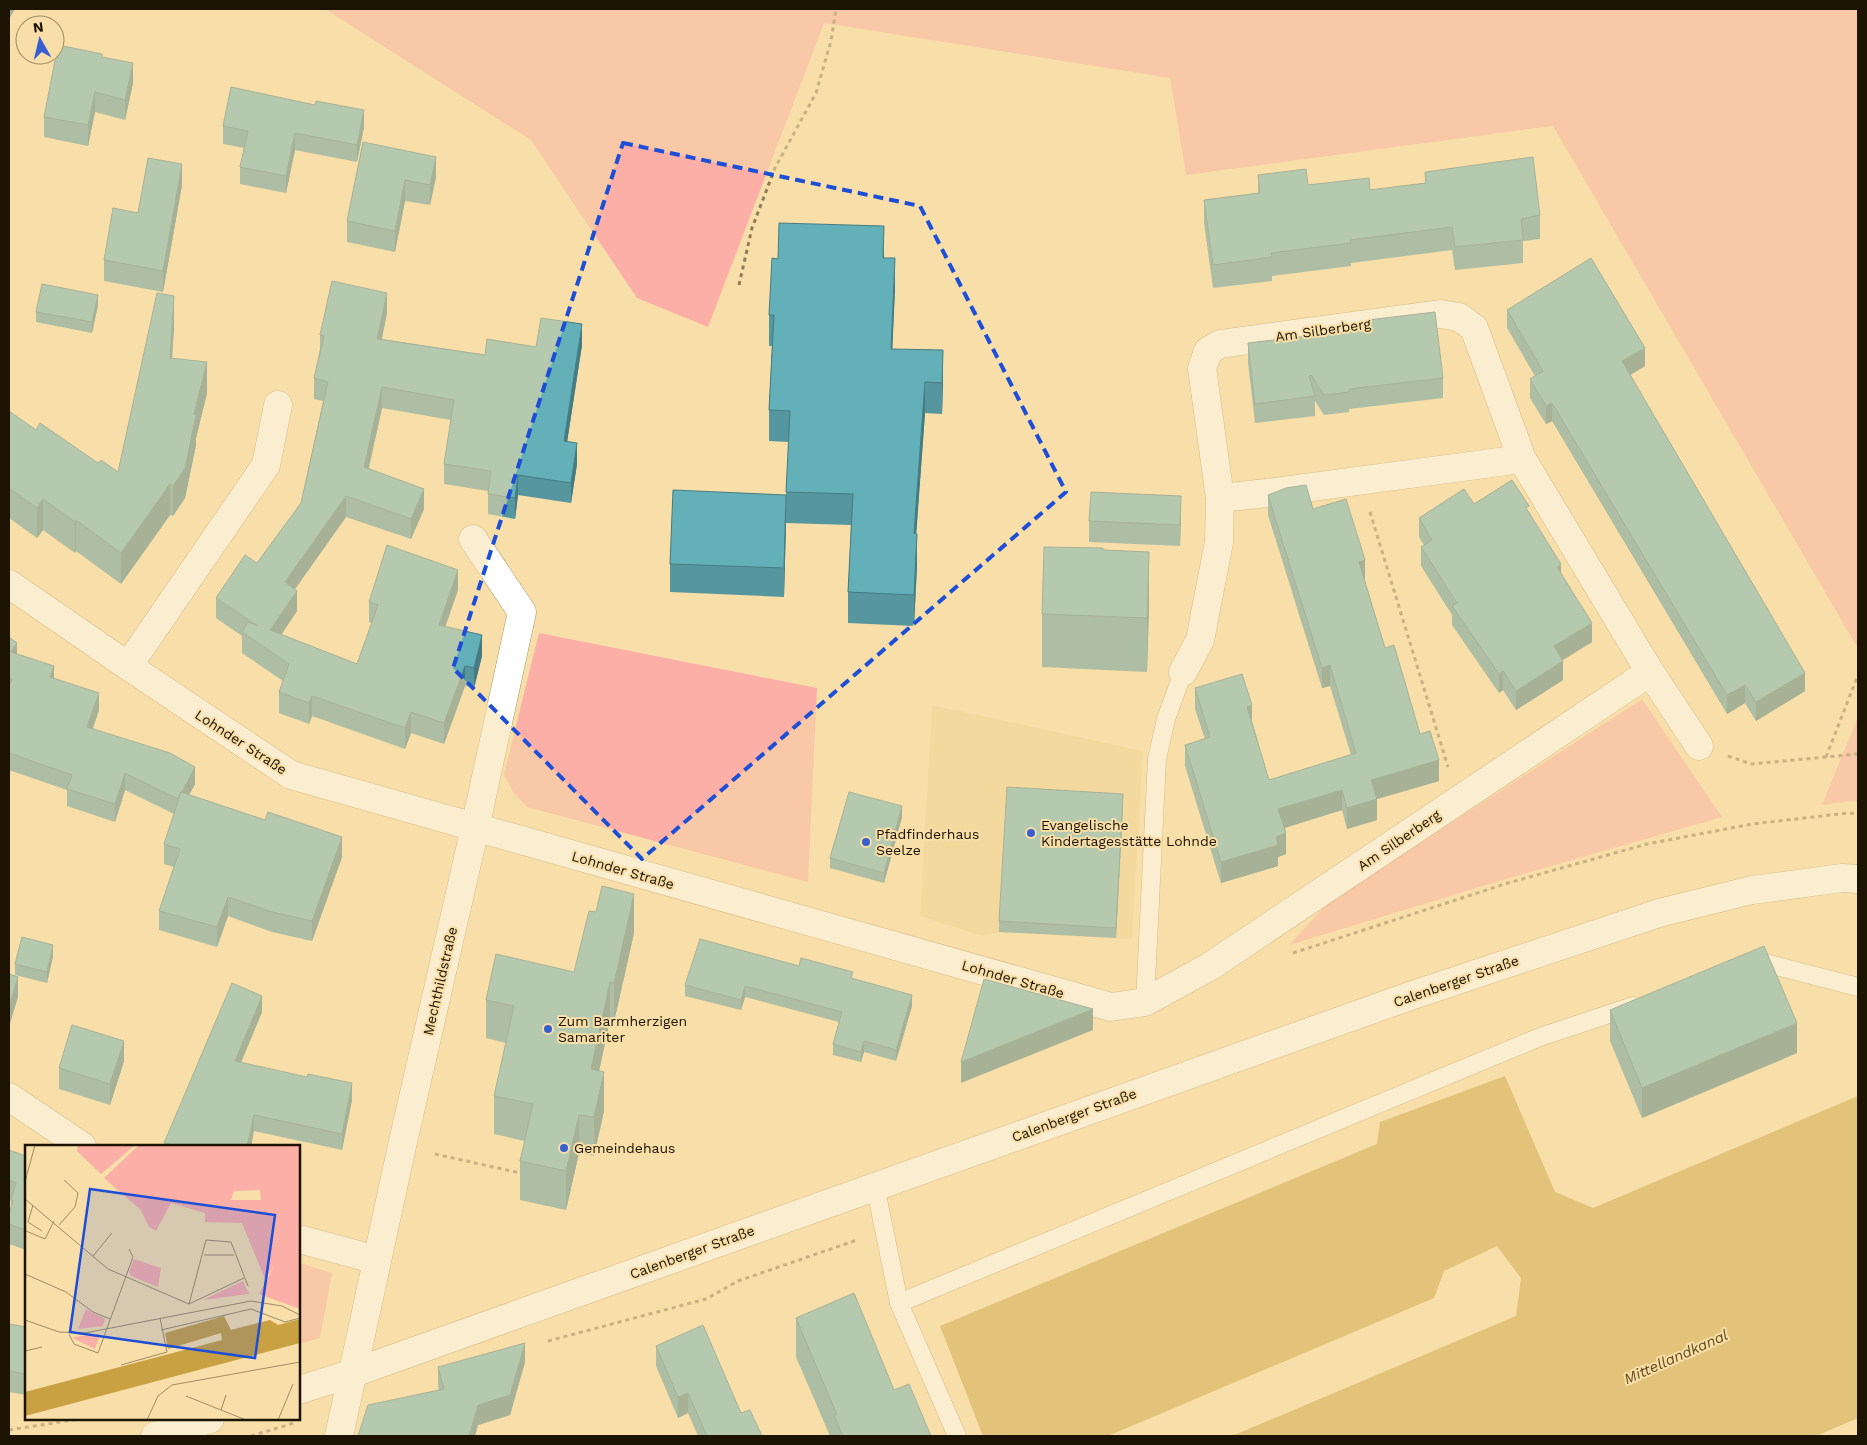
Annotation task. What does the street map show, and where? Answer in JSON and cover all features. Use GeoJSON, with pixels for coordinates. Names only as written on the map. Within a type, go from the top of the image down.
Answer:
{"type":"FeatureCollection","features":[{"type":"Feature","properties":{"kind":"street","name":"Am Silberberg"},"geometry":{"type":"LineString","coordinates":[[1183,672],[1200,640],[1219,542],[1220,498],[1202,368],[1208,351],[1220,344],[1440,314],[1459,317],[1474,328],[1522,459],[1650,672],[1699,746]]}},
{"type":"Feature","properties":{"kind":"street"},"geometry":{"type":"LineString","coordinates":[[128,666],[266,464],[278,405]]}},
{"type":"Feature","properties":{"kind":"street"},"geometry":{"type":"LineString","coordinates":[[1220,498],[1522,459]]}},
{"type":"Feature","properties":{"kind":"street","name":"Mechthildstraße"},"geometry":{"type":"LineString","coordinates":[[339,1436],[522,612],[473,539]]}},
{"type":"Feature","properties":{"kind":"street","name":"Lohnder Straße"},"geometry":{"type":"LineString","coordinates":[[9,584],[291,775],[1111,1007],[1144,1002]]}},
{"type":"Feature","properties":{"kind":"street","name":"Am Silberberg"},"geometry":{"type":"LineString","coordinates":[[1144,1002],[1209,966],[1650,672]]}},
{"type":"Feature","properties":{"kind":"street","name":"Calenberger Straße"},"geometry":{"type":"LineString","coordinates":[[300,1390],[352,1373],[875,1185],[1410,996],[1659,913],[1752,890],[1842,878],[1858,879]]}},
{"type":"Feature","properties":{"kind":"street"},"geometry":{"type":"LineString","coordinates":[[9,1097],[81,1145]]}},
{"type":"Feature","properties":{"kind":"street"},"geometry":{"type":"LineString","coordinates":[[300,1239],[377,1260]]}},
{"type":"Feature","properties":{"kind":"street"},"geometry":{"type":"LineString","coordinates":[[155,1436],[207,1420]]}},
{"type":"Feature","properties":{"kind":"lane"},"geometry":{"type":"LineString","coordinates":[[1144,1002],[1157,759],[1166,719],[1183,672]]}},
{"type":"Feature","properties":{"kind":"lane"},"geometry":{"type":"LineString","coordinates":[[1737,972],[1765,963],[1858,988]]}},
{"type":"Feature","properties":{"kind":"lane"},"geometry":{"type":"LineString","coordinates":[[899,1303],[1540,1037],[1653,1000]]}},
{"type":"Feature","properties":{"kind":"lane"},"geometry":{"type":"LineString","coordinates":[[875,1185],[886,1230],[899,1303],[957,1436]]}},
{"type":"Feature","properties":{"kind":"path"},"geometry":{"type":"LineString","coordinates":[[739,285],[752,228],[775,168],[816,93],[831,41],[836,9]]}},
{"type":"Feature","properties":{"kind":"path"},"geometry":{"type":"LineString","coordinates":[[1361,481],[1458,800]]}},
{"type":"Feature","properties":{"kind":"path"},"geometry":{"type":"LineString","coordinates":[[1826,757],[1858,675]]}},
{"type":"Feature","properties":{"kind":"path"},"geometry":{"type":"LineString","coordinates":[[1699,746],[1751,764],[1858,754]]}},
{"type":"Feature","properties":{"kind":"path"},"geometry":{"type":"LineString","coordinates":[[1288,954],[1508,883],[1647,844],[1752,824],[1848,813],[1858,814]]}},
{"type":"Feature","properties":{"kind":"path"},"geometry":{"type":"LineString","coordinates":[[402,1146],[520,1173]]}},
{"type":"Feature","properties":{"kind":"path"},"geometry":{"type":"LineString","coordinates":[[542,1343],[706,1299],[738,1281],[886,1230]]}},
{"type":"Feature","properties":{"kind":"path"},"geometry":{"type":"LineString","coordinates":[[251,1436],[345,1406]]}},
{"type":"Feature","properties":{"kind":"path"},"geometry":{"type":"LineString","coordinates":[[9,1430],[73,1420]]}},
{"type":"Feature","properties":{"kind":"highlighted area"},"geometry":{"type":"Polygon","coordinates":[[[623,143],[920,206],[1066,492],[642,859],[453,668],[623,143]]]}},
{"type":"Feature","properties":{"kind":"shaded area"},"geometry":{"type":"Polygon","coordinates":[[[325,9],[1858,9],[1857,647],[1553,126],[1186,175],[1170,78],[824,23],[708,327],[637,298],[531,140],[325,9]]]}},
{"type":"Feature","properties":{"kind":"shaded area"},"geometry":{"type":"Polygon","coordinates":[[[539,633],[817,688],[808,882],[527,807],[513,792],[504,774],[539,633]]]}},
{"type":"Feature","properties":{"kind":"shaded area"},"geometry":{"type":"Polygon","coordinates":[[[1642,699],[1722,817],[1506,879],[1289,945],[1328,903],[1642,699]]]}},
{"type":"Feature","properties":{"kind":"shaded area","name":"Evangelische Kindertagesstätte Lohnde"},"geometry":{"type":"Polygon","coordinates":[[[932,705],[1143,751],[1132,939],[999,932],[982,936],[920,916],[932,705]]]}},
{"type":"Feature","properties":{"kind":"shaded area"},"geometry":{"type":"Polygon","coordinates":[[[1858,717],[1858,802],[1851,801],[1822,805],[1858,717]]]}},
{"type":"Feature","properties":{"kind":"shaded area"},"geometry":{"type":"Polygon","coordinates":[[[300,1263],[332,1273],[320,1338],[300,1344],[300,1263]]]}},
{"type":"Feature","properties":{"kind":"water","name":"Mittellandkanal"},"geometry":{"type":"Polygon","coordinates":[[[1505,1076],[1555,1192],[1593,1208],[1858,1096],[1858,1418],[1816,1436],[1232,1436],[1516,1316],[1521,1278],[1497,1246],[1444,1271],[1434,1298],[1108,1436],[983,1436],[940,1326],[1377,1144],[1380,1122],[1505,1076]]]}},
{"type":"Feature","properties":{"kind":"building"},"geometry":{"type":"Polygon","coordinates":[[[65,46],[102,54],[102,57],[133,63],[125,100],[95,92],[88,125],[44,117],[54,65],[65,65],[65,46]]]}},
{"type":"Feature","properties":{"kind":"building"},"geometry":{"type":"Polygon","coordinates":[[[231,87],[315,105],[316,101],[364,110],[357,145],[295,133],[286,176],[240,167],[248,131],[223,126],[231,87]]]}},
{"type":"Feature","properties":{"kind":"building"},"geometry":{"type":"Polygon","coordinates":[[[363,142],[436,157],[430,185],[405,180],[395,231],[347,221],[363,142]]]}},
{"type":"Feature","properties":{"kind":"building"},"geometry":{"type":"Polygon","coordinates":[[[1533,157],[1540,215],[1521,219],[1523,240],[1455,247],[1452,227],[1350,240],[1351,243],[1271,253],[1272,257],[1213,265],[1204,200],[1260,193],[1258,175],[1306,169],[1308,185],[1369,178],[1370,190],[1426,183],[1425,172],[1533,157]]]}},
{"type":"Feature","properties":{"kind":"building"},"geometry":{"type":"Polygon","coordinates":[[[148,158],[182,164],[163,271],[104,260],[113,208],[138,213],[148,158]]]}},
{"type":"Feature","properties":{"kind":"building"},"geometry":{"type":"Polygon","coordinates":[[[779,223],[884,226],[883,258],[895,258],[891,349],[943,350],[942,383],[925,382],[914,533],[917,534],[914,595],[848,592],[853,494],[786,492],[790,411],[769,410],[774,315],[769,315],[772,258],[778,259],[779,223]]]}},
{"type":"Feature","properties":{"kind":"building"},"geometry":{"type":"Polygon","coordinates":[[[1591,258],[1645,348],[1622,361],[1805,673],[1756,702],[1745,685],[1727,695],[1552,403],[1546,406],[1530,379],[1543,371],[1507,310],[1591,258]]]}},
{"type":"Feature","properties":{"kind":"building"},"geometry":{"type":"Polygon","coordinates":[[[332,281],[387,293],[377,339],[485,355],[487,339],[536,347],[541,318],[582,324],[564,441],[577,443],[571,483],[518,475],[515,498],[488,494],[491,471],[444,464],[454,400],[382,387],[364,467],[424,489],[411,519],[346,496],[285,582],[297,591],[270,630],[357,664],[378,605],[369,602],[387,545],[458,570],[439,625],[482,635],[474,668],[465,666],[444,723],[411,712],[405,728],[312,696],[309,703],[279,692],[289,664],[242,632],[248,622],[258,626],[216,598],[245,555],[257,563],[301,503],[328,382],[314,378],[324,336],[320,335],[332,281]]]}},
{"type":"Feature","properties":{"kind":"building"},"geometry":{"type":"Polygon","coordinates":[[[42,284],[98,295],[92,322],[36,312],[42,284]]]}},
{"type":"Feature","properties":{"kind":"building"},"geometry":{"type":"Polygon","coordinates":[[[157,293],[174,296],[170,358],[207,362],[194,414],[196,415],[185,468],[173,486],[170,484],[121,553],[76,520],[75,522],[43,499],[37,508],[9,488],[9,411],[36,430],[40,423],[98,463],[101,460],[118,472],[157,293]]]}},
{"type":"Feature","properties":{"kind":"building"},"geometry":{"type":"Polygon","coordinates":[[[1435,312],[1443,378],[1349,389],[1349,392],[1324,395],[1311,375],[1309,376],[1315,396],[1255,404],[1248,343],[1369,329],[1368,320],[1435,312]]]}},
{"type":"Feature","properties":{"kind":"building"},"geometry":{"type":"Polygon","coordinates":[[[1512,480],[1529,506],[1526,508],[1561,564],[1557,567],[1592,623],[1554,646],[1563,661],[1516,691],[1503,671],[1499,674],[1452,606],[1457,603],[1421,547],[1432,540],[1419,518],[1464,489],[1474,504],[1512,480]]]}},
{"type":"Feature","properties":{"kind":"building"},"geometry":{"type":"Polygon","coordinates":[[[1306,485],[1313,509],[1346,499],[1365,560],[1359,562],[1385,648],[1394,645],[1420,734],[1430,731],[1439,760],[1371,780],[1377,799],[1347,808],[1342,790],[1278,809],[1286,833],[1276,837],[1278,845],[1221,862],[1185,745],[1210,737],[1195,688],[1242,674],[1252,705],[1247,707],[1269,780],[1356,753],[1330,665],[1322,668],[1268,495],[1286,488],[1306,485]]]}},
{"type":"Feature","properties":{"kind":"building"},"geometry":{"type":"Polygon","coordinates":[[[673,490],[786,495],[784,568],[670,564],[673,490]]]}},
{"type":"Feature","properties":{"kind":"building"},"geometry":{"type":"Polygon","coordinates":[[[1091,492],[1181,496],[1180,525],[1089,521],[1091,492]]]}},
{"type":"Feature","properties":{"kind":"building"},"geometry":{"type":"Polygon","coordinates":[[[1044,547],[1103,548],[1104,550],[1149,552],[1147,618],[1042,614],[1044,547]]]}},
{"type":"Feature","properties":{"kind":"building"},"geometry":{"type":"Polygon","coordinates":[[[9,637],[17,643],[11,652],[54,666],[50,677],[99,693],[87,727],[170,753],[195,767],[178,799],[125,773],[115,804],[67,789],[72,775],[9,753],[9,685],[12,680],[9,677],[9,637]]]}},
{"type":"Feature","properties":{"kind":"building"},"geometry":{"type":"Polygon","coordinates":[[[1007,787],[1123,794],[1116,928],[999,921],[1007,787]]]}},
{"type":"Feature","properties":{"kind":"building"},"geometry":{"type":"Polygon","coordinates":[[[181,792],[265,820],[268,812],[342,837],[312,921],[272,912],[228,897],[217,927],[159,911],[180,849],[164,844],[181,792]]]}},
{"type":"Feature","properties":{"kind":"building","name":"Pfadfinderhaus Seelze"},"geometry":{"type":"Polygon","coordinates":[[[849,792],[902,806],[884,873],[830,858],[849,792]]]}},
{"type":"Feature","properties":{"kind":"building"},"geometry":{"type":"Polygon","coordinates":[[[602,886],[634,894],[614,983],[610,982],[591,1069],[604,1072],[594,1117],[579,1115],[566,1171],[520,1161],[533,1104],[494,1096],[514,1006],[486,1000],[496,954],[574,972],[589,911],[596,912],[602,886]]]}},
{"type":"Feature","properties":{"kind":"building"},"geometry":{"type":"Polygon","coordinates":[[[22,937],[53,945],[47,972],[15,964],[22,937]]]}},
{"type":"Feature","properties":{"kind":"building"},"geometry":{"type":"Polygon","coordinates":[[[700,939],[799,966],[801,958],[853,972],[851,978],[912,995],[896,1050],[864,1041],[861,1052],[833,1044],[842,1012],[745,986],[741,1000],[685,985],[700,939]]]}},
{"type":"Feature","properties":{"kind":"building"},"geometry":{"type":"Polygon","coordinates":[[[1764,946],[1797,1023],[1642,1088],[1610,1010],[1764,946]]]}},
{"type":"Feature","properties":{"kind":"building"},"geometry":{"type":"Polygon","coordinates":[[[9,974],[18,977],[9,1006],[9,974]]]}},
{"type":"Feature","properties":{"kind":"building"},"geometry":{"type":"Polygon","coordinates":[[[984,979],[1093,1009],[961,1062],[984,979]]]}},
{"type":"Feature","properties":{"kind":"building"},"geometry":{"type":"Polygon","coordinates":[[[232,983],[262,996],[235,1061],[307,1077],[308,1074],[352,1083],[342,1134],[254,1115],[247,1145],[174,1145],[164,1143],[232,983]]]}},
{"type":"Feature","properties":{"kind":"building"},"geometry":{"type":"Polygon","coordinates":[[[72,1025],[124,1041],[110,1084],[59,1068],[72,1025]]]}},
{"type":"Feature","properties":{"kind":"building"},"geometry":{"type":"Polygon","coordinates":[[[9,1150],[25,1156],[25,1230],[9,1224],[9,1214],[13,1201],[11,1199],[16,1183],[9,1180],[9,1150]]]}},
{"type":"Feature","properties":{"kind":"building"},"geometry":{"type":"Polygon","coordinates":[[[854,1293],[894,1390],[909,1384],[931,1436],[843,1436],[834,1415],[837,1415],[796,1318],[854,1293]]]}},
{"type":"Feature","properties":{"kind":"building"},"geometry":{"type":"Polygon","coordinates":[[[9,1324],[25,1327],[25,1374],[9,1371],[9,1324]]]}},
{"type":"Feature","properties":{"kind":"building"},"geometry":{"type":"Polygon","coordinates":[[[703,1325],[741,1413],[750,1410],[762,1436],[707,1436],[688,1393],[678,1397],[656,1346],[703,1325]]]}},
{"type":"Feature","properties":{"kind":"building"},"geometry":{"type":"Polygon","coordinates":[[[525,1343],[510,1395],[478,1405],[469,1436],[358,1436],[368,1405],[444,1389],[438,1367],[525,1343]]]}},
{"type":"Feature","properties":{"kind":"place","name":"Evangelische Kindertagesstätte Lohnde"},"geometry":{"type":"Point","coordinates":[1031,833]}},
{"type":"Feature","properties":{"kind":"place","name":"Pfadfinderhaus Seelze"},"geometry":{"type":"Point","coordinates":[866,842]}},
{"type":"Feature","properties":{"kind":"place","name":"Zum Barmherzigen Samariter"},"geometry":{"type":"Point","coordinates":[548,1029]}},
{"type":"Feature","properties":{"kind":"place","name":"Gemeindehaus"},"geometry":{"type":"Point","coordinates":[564,1148]}}]}
